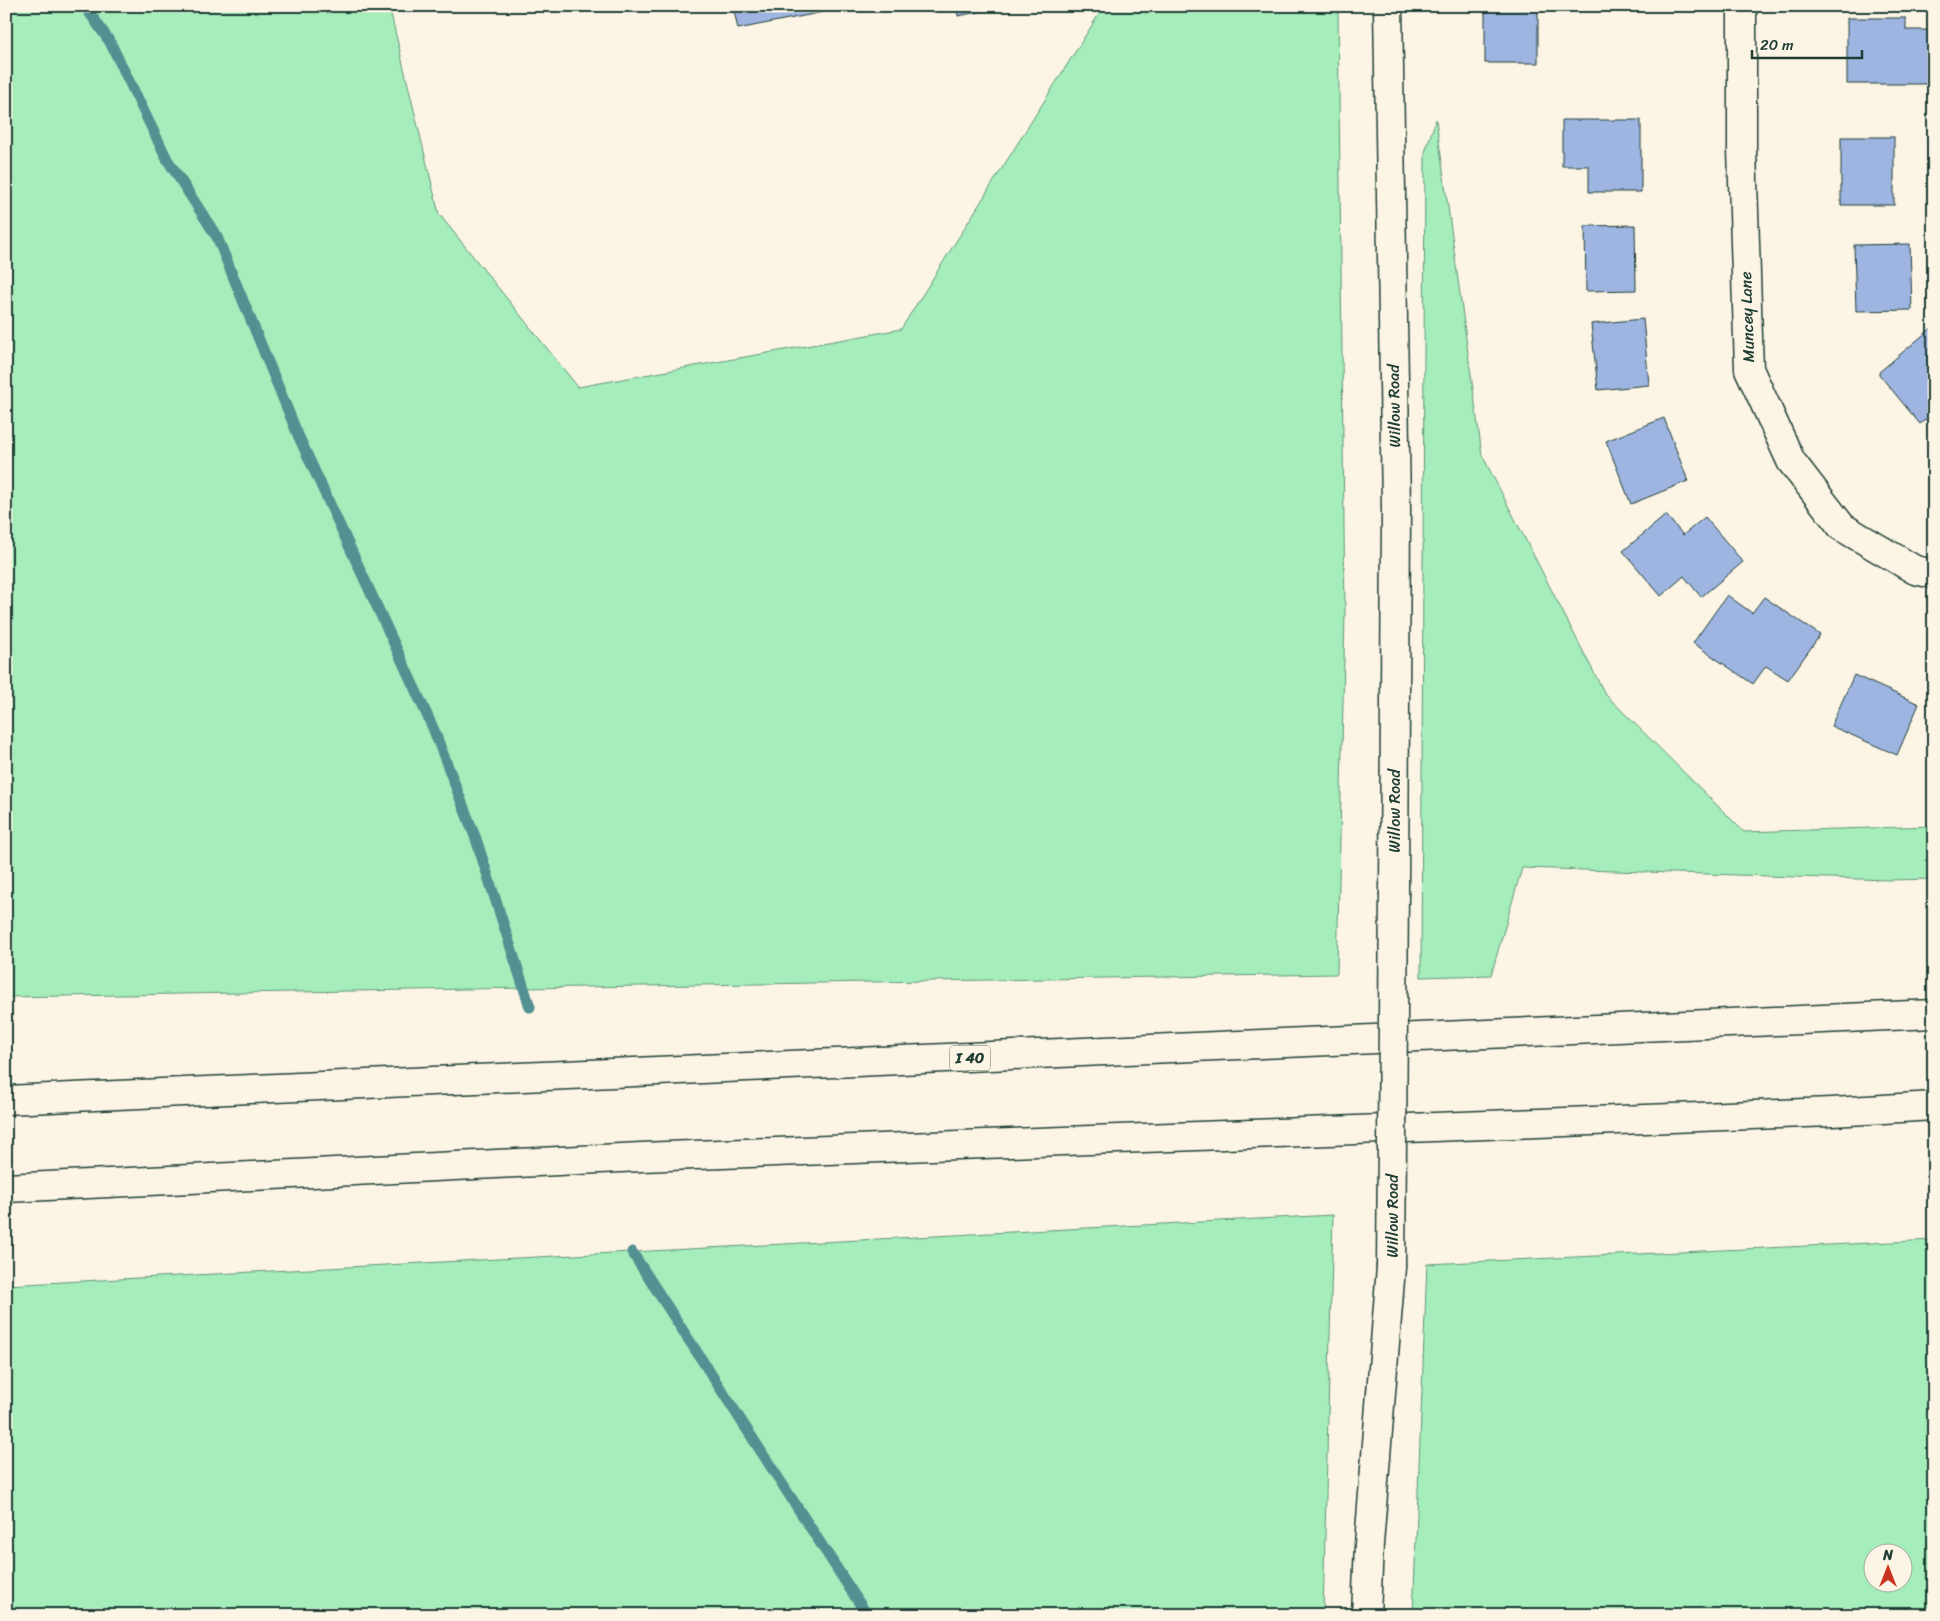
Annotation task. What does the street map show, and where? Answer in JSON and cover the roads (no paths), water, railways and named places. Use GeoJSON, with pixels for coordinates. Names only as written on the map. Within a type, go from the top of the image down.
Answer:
{"type":"FeatureCollection","features":[{"type":"Feature","properties":{"kind":"main road","name":"Willow Road"},"geometry":{"type":"LineString","coordinates":[[1366,1612],[1369,1544],[1391,1267],[1396,508],[1388,6]]}},
{"type":"Feature","properties":{"kind":"main road","name":"Muncey Lane"},"geometry":{"type":"LineString","coordinates":[[1742,6],[1742,149],[1749,369],[1791,461],[1842,527],[1915,570],[1934,574]]}},
{"type":"Feature","properties":{"kind":"main road","name":"I 40"},"geometry":{"type":"LineString","coordinates":[[6,1100],[1934,1014]]}},
{"type":"Feature","properties":{"kind":"main road"},"geometry":{"type":"LineString","coordinates":[[6,1188],[641,1157],[1832,1112],[1934,1106]]}},
{"type":"Feature","properties":{"kind":"waterway"},"geometry":{"type":"LineString","coordinates":[[85,6],[110,42],[167,159],[217,237],[298,435],[433,728],[476,839],[530,1007]]}},
{"type":"Feature","properties":{"kind":"waterway"},"geometry":{"type":"LineString","coordinates":[[632,1252],[867,1615]]}}]}
